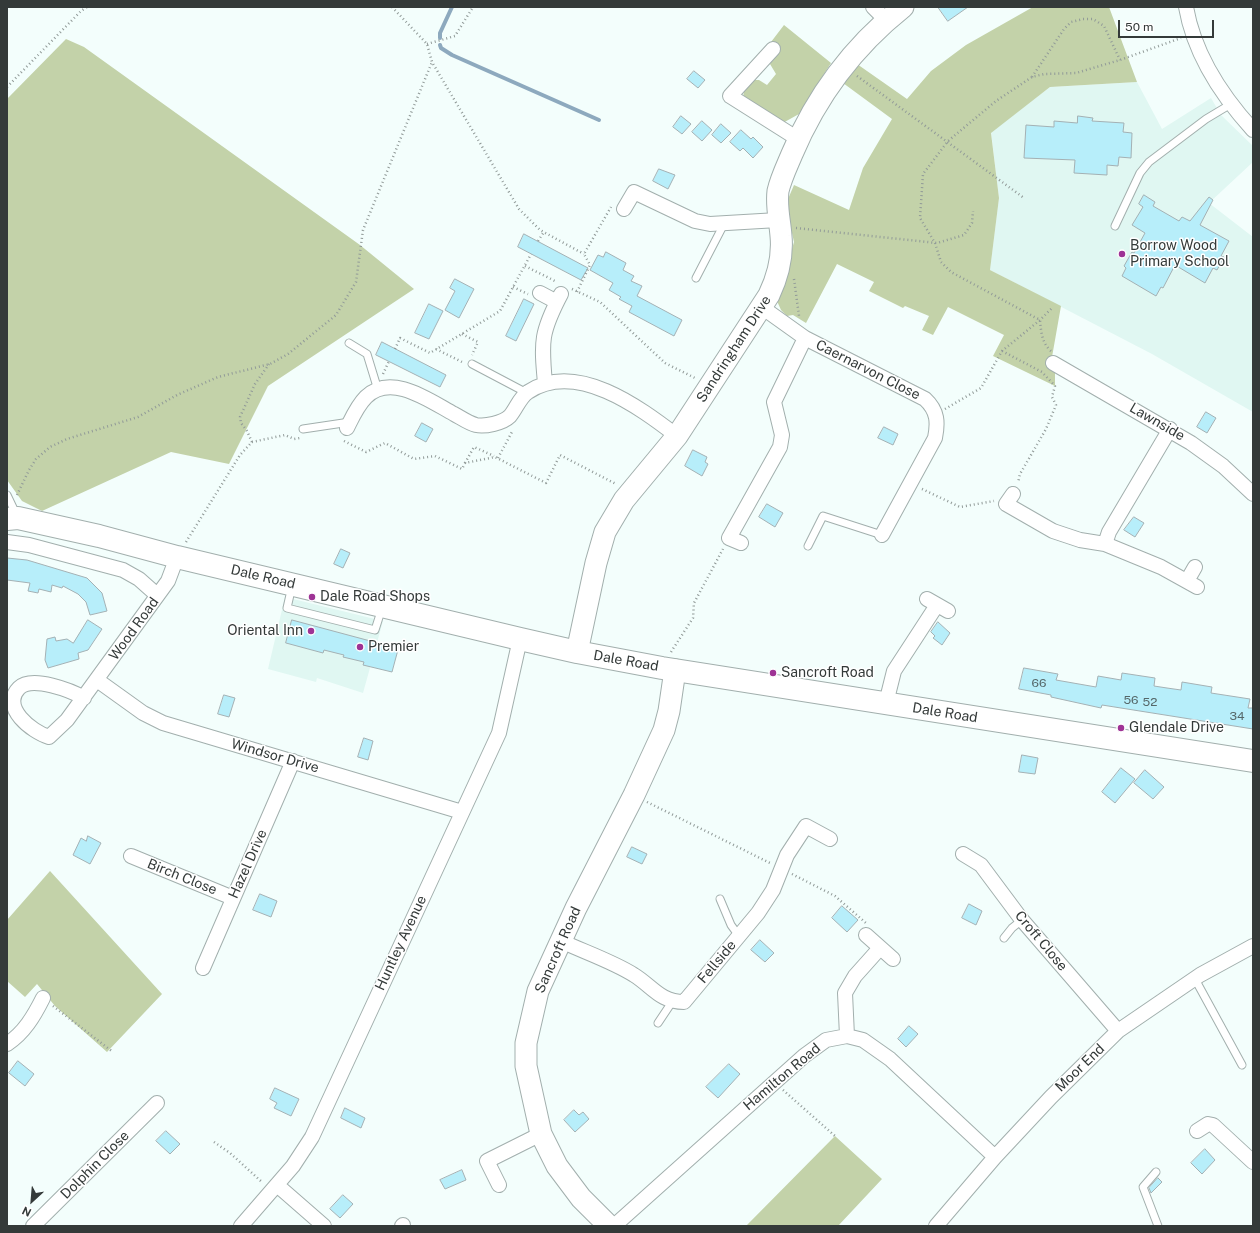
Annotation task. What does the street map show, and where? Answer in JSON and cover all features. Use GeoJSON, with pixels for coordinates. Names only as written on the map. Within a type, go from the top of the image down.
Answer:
{"type":"FeatureCollection","features":[{"type":"Feature","properties":{"kind":"main road","name":"Dale Road"},"geometry":{"type":"LineString","coordinates":[[13,514],[177,557],[577,652],[668,669],[1253,761]]}},
{"type":"Feature","properties":{"kind":"street","name":"Sandringham Drive"},"geometry":{"type":"LineString","coordinates":[[577,652],[596,563],[605,532],[630,492],[678,436],[763,308],[773,286],[782,253],[778,190],[798,139],[816,105],[880,14],[903,7]]}},
{"type":"Feature","properties":{"kind":"street"},"geometry":{"type":"LineString","coordinates":[[1186,7],[1193,34],[1209,68],[1231,104],[1253,130]]}},
{"type":"Feature","properties":{"kind":"street"},"geometry":{"type":"LineString","coordinates":[[772,49],[730,96],[798,139]]}},
{"type":"Feature","properties":{"kind":"street"},"geometry":{"type":"LineString","coordinates":[[620,205],[634,192],[695,221],[710,224],[779,223]]}},
{"type":"Feature","properties":{"kind":"street"},"geometry":{"type":"LineString","coordinates":[[540,293],[561,294],[543,334],[542,349],[545,383]]}},
{"type":"Feature","properties":{"kind":"street","name":"Caernarvon Close"},"geometry":{"type":"LineString","coordinates":[[763,308],[805,338],[926,400],[933,406],[936,414]]}},
{"type":"Feature","properties":{"kind":"street"},"geometry":{"type":"LineString","coordinates":[[735,541],[780,447],[782,436],[774,402],[805,338]]}},
{"type":"Feature","properties":{"kind":"street","name":"Lawnside"},"geometry":{"type":"LineString","coordinates":[[1053,362],[1170,429],[1224,466],[1253,494]]}},
{"type":"Feature","properties":{"kind":"street"},"geometry":{"type":"LineString","coordinates":[[346,430],[364,398],[371,392],[378,390],[399,387],[414,393],[476,425],[492,424],[509,417],[527,393],[545,383],[557,381],[599,387],[644,410],[678,436]]}},
{"type":"Feature","properties":{"kind":"street"},"geometry":{"type":"LineString","coordinates":[[882,535],[909,483],[935,438],[937,429],[936,414]]}},
{"type":"Feature","properties":{"kind":"street"},"geometry":{"type":"LineString","coordinates":[[1105,544],[1109,532],[1170,429]]}},
{"type":"Feature","properties":{"kind":"street"},"geometry":{"type":"LineString","coordinates":[[1009,499],[1065,536],[1105,544],[1161,567],[1192,584],[1195,567]]}},
{"type":"Feature","properties":{"kind":"street"},"geometry":{"type":"LineString","coordinates":[[7,542],[29,545],[123,570],[138,579],[157,595]]}},
{"type":"Feature","properties":{"kind":"street","name":"Wood Road"},"geometry":{"type":"LineString","coordinates":[[84,698],[70,690],[33,683],[20,686],[14,695],[14,703],[16,711],[26,724],[38,734],[49,736],[67,720],[84,698],[97,680],[170,576],[177,557]]}},
{"type":"Feature","properties":{"kind":"street"},"geometry":{"type":"LineString","coordinates":[[886,703],[894,672],[938,605]]}},
{"type":"Feature","properties":{"kind":"street","name":"Huntley Avenue"},"geometry":{"type":"LineString","coordinates":[[241,1226],[294,1166],[312,1137],[498,734],[520,639]]}},
{"type":"Feature","properties":{"kind":"street","name":"Sancroft Road"},"geometry":{"type":"LineString","coordinates":[[609,1226],[581,1198],[562,1172],[541,1134],[526,1066],[526,1043],[538,992],[561,941],[634,795],[664,730],[669,711],[668,669]]}},
{"type":"Feature","properties":{"kind":"street","name":"Windsor Drive"},"geometry":{"type":"LineString","coordinates":[[97,680],[143,713],[163,723],[462,812]]}},
{"type":"Feature","properties":{"kind":"street","name":"Hazel Drive"},"geometry":{"type":"LineString","coordinates":[[203,968],[293,761]]}},
{"type":"Feature","properties":{"kind":"street","name":"Fellside"},"geometry":{"type":"LineString","coordinates":[[672,1002],[684,1002],[758,913],[773,890],[787,855],[806,826],[830,839]]}},
{"type":"Feature","properties":{"kind":"street","name":"Croft Close"},"geometry":{"type":"LineString","coordinates":[[963,854],[981,865],[1022,920],[1118,1031]]}},
{"type":"Feature","properties":{"kind":"street","name":"Birch Close"},"geometry":{"type":"LineString","coordinates":[[131,856],[233,898]]}},
{"type":"Feature","properties":{"kind":"street"},"geometry":{"type":"LineString","coordinates":[[866,935],[893,959]]}},
{"type":"Feature","properties":{"kind":"street"},"geometry":{"type":"LineString","coordinates":[[561,941],[634,974],[662,997],[672,1002]]}},
{"type":"Feature","properties":{"kind":"street","name":"Moor End"},"geometry":{"type":"LineString","coordinates":[[936,1226],[995,1157],[1051,1097],[1118,1031],[1195,979],[1253,946]]}},
{"type":"Feature","properties":{"kind":"street"},"geometry":{"type":"LineString","coordinates":[[847,1036],[844,999],[845,993],[856,976],[880,948]]}},
{"type":"Feature","properties":{"kind":"street"},"geometry":{"type":"LineString","coordinates":[[7,1044],[16,1038],[32,1019],[43,998]]}},
{"type":"Feature","properties":{"kind":"street","name":"Hamilton Road"},"geometry":{"type":"LineString","coordinates":[[614,1226],[804,1056],[826,1040],[847,1036],[863,1040],[890,1059],[995,1157]]}},
{"type":"Feature","properties":{"kind":"street","name":"Dolphin Close"},"geometry":{"type":"LineString","coordinates":[[33,1226],[157,1103]]}},
{"type":"Feature","properties":{"kind":"street"},"geometry":{"type":"LineString","coordinates":[[1197,1131],[1208,1124],[1213,1125],[1253,1162]]}},
{"type":"Feature","properties":{"kind":"street"},"geometry":{"type":"LineString","coordinates":[[499,1185],[487,1161],[541,1134]]}},
{"type":"Feature","properties":{"kind":"street"},"geometry":{"type":"LineString","coordinates":[[277,1186],[324,1226]]}},
{"type":"Feature","properties":{"kind":"lane"},"geometry":{"type":"LineString","coordinates":[[1115,226],[1140,173],[1149,162],[1206,119],[1231,104]]}},
{"type":"Feature","properties":{"kind":"lane"},"geometry":{"type":"LineString","coordinates":[[696,278],[724,224]]}},
{"type":"Feature","properties":{"kind":"lane"},"geometry":{"type":"LineString","coordinates":[[349,343],[367,354],[378,390]]}},
{"type":"Feature","properties":{"kind":"lane"},"geometry":{"type":"LineString","coordinates":[[470,364],[527,393]]}},
{"type":"Feature","properties":{"kind":"lane"},"geometry":{"type":"LineString","coordinates":[[303,429],[346,430]]}},
{"type":"Feature","properties":{"kind":"lane"},"geometry":{"type":"LineString","coordinates":[[7,496],[13,514]]}},
{"type":"Feature","properties":{"kind":"lane"},"geometry":{"type":"LineString","coordinates":[[808,546],[823,516],[882,535]]}},
{"type":"Feature","properties":{"kind":"lane"},"geometry":{"type":"LineString","coordinates":[[720,899],[731,925],[739,936]]}},
{"type":"Feature","properties":{"kind":"lane"},"geometry":{"type":"LineString","coordinates":[[1004,938],[1012,928],[1022,920]]}},
{"type":"Feature","properties":{"kind":"lane"},"geometry":{"type":"LineString","coordinates":[[1195,979],[1213,1009],[1242,1065]]}},
{"type":"Feature","properties":{"kind":"lane"},"geometry":{"type":"LineString","coordinates":[[658,1022],[672,1002]]}},
{"type":"Feature","properties":{"kind":"lane"},"geometry":{"type":"LineString","coordinates":[[1156,1172],[1143,1186],[1158,1226]]}},
{"type":"Feature","properties":{"kind":"path"},"geometry":{"type":"LineString","coordinates":[[7,87],[81,10],[87,7]]}},
{"type":"Feature","properties":{"kind":"path"},"geometry":{"type":"LineString","coordinates":[[392,7],[427,44],[432,62],[519,209],[544,232],[584,254],[590,266],[577,292]]}},
{"type":"Feature","properties":{"kind":"path"},"geometry":{"type":"LineString","coordinates":[[427,44],[455,36],[473,7]]}},
{"type":"Feature","properties":{"kind":"path"},"geometry":{"type":"LineString","coordinates":[[1032,77],[1035,70],[1064,29],[1072,22],[1084,19],[1093,19],[1104,26],[1120,60]]}},
{"type":"Feature","properties":{"kind":"path"},"geometry":{"type":"LineString","coordinates":[[1040,320],[951,272],[941,262],[935,243],[920,218],[923,174],[948,141],[996,100],[1032,77],[1044,74],[1076,73],[1120,60],[1193,34]]}},
{"type":"Feature","properties":{"kind":"path"},"geometry":{"type":"LineString","coordinates":[[13,514],[29,470],[36,459],[50,448],[67,439],[138,417],[177,396],[218,377],[270,364],[305,341],[336,315],[356,282],[363,230],[432,62]]}},
{"type":"Feature","properties":{"kind":"path"},"geometry":{"type":"LineString","coordinates":[[844,66],[1024,198]]}},
{"type":"Feature","properties":{"kind":"path"},"geometry":{"type":"LineString","coordinates":[[584,254],[620,205]]}},
{"type":"Feature","properties":{"kind":"path"},"geometry":{"type":"LineString","coordinates":[[779,223],[935,243],[945,242],[964,235],[972,224],[973,211]]}},
{"type":"Feature","properties":{"kind":"path"},"geometry":{"type":"LineString","coordinates":[[538,241],[544,232]]}},
{"type":"Feature","properties":{"kind":"path"},"geometry":{"type":"LineString","coordinates":[[395,349],[400,338],[430,353],[500,311],[531,254]]}},
{"type":"Feature","properties":{"kind":"path"},"geometry":{"type":"LineString","coordinates":[[525,266],[561,294],[577,292],[600,302],[665,363],[712,386]]}},
{"type":"Feature","properties":{"kind":"path"},"geometry":{"type":"LineString","coordinates":[[779,268],[794,279],[799,316],[788,320],[785,324]]}},
{"type":"Feature","properties":{"kind":"path"},"geometry":{"type":"LineString","coordinates":[[936,414],[964,400],[981,388],[1002,351],[1040,320],[1053,306]]}},
{"type":"Feature","properties":{"kind":"path"},"geometry":{"type":"LineString","coordinates":[[1040,320],[1041,332],[1045,343],[1056,355],[1053,362]]}},
{"type":"Feature","properties":{"kind":"path"},"geometry":{"type":"LineString","coordinates":[[436,349],[470,364],[478,342],[462,334]]}},
{"type":"Feature","properties":{"kind":"path"},"geometry":{"type":"LineString","coordinates":[[909,483],[960,507],[1009,499],[1018,486],[1020,474],[1046,429],[1056,405],[1052,397],[1055,386],[1042,372],[1002,351]]}},
{"type":"Feature","properties":{"kind":"path"},"geometry":{"type":"LineString","coordinates":[[252,442],[247,431],[240,423],[240,417],[255,384],[270,364]]}},
{"type":"Feature","properties":{"kind":"path"},"geometry":{"type":"LineString","coordinates":[[346,430],[366,452],[385,443],[414,459],[435,456],[462,469],[474,447],[546,483],[560,455],[630,492]]}},
{"type":"Feature","properties":{"kind":"path"},"geometry":{"type":"LineString","coordinates":[[177,557],[237,459],[252,442],[285,435],[294,440],[307,436]]}},
{"type":"Feature","properties":{"kind":"path"},"geometry":{"type":"LineString","coordinates":[[465,463],[495,457]]}},
{"type":"Feature","properties":{"kind":"path"},"geometry":{"type":"LineString","coordinates":[[668,669],[693,618],[694,603],[735,541]]}},
{"type":"Feature","properties":{"kind":"path"},"geometry":{"type":"LineString","coordinates":[[634,795],[836,896],[867,924],[866,935]]}},
{"type":"Feature","properties":{"kind":"path"},"geometry":{"type":"LineString","coordinates":[[43,998],[113,1052]]}},
{"type":"Feature","properties":{"kind":"path"},"geometry":{"type":"LineString","coordinates":[[775,1083],[836,1136]]}},
{"type":"Feature","properties":{"kind":"path"},"geometry":{"type":"LineString","coordinates":[[214,1142],[230,1153],[265,1185],[277,1186]]}},
{"type":"Feature","properties":{"kind":"shaded area","name":"Borrow Wood Primary School"},"geometry":{"type":"Polygon","coordinates":[[[1137,82],[1162,129],[1211,98],[1221,115],[1253,146],[1253,162],[1209,203],[1253,237],[1253,412],[1152,354],[990,270],[999,198],[991,132],[1050,87],[1137,82]]]}},
{"type":"Feature","properties":{"kind":"shaded area"},"geometry":{"type":"Polygon","coordinates":[[[285,597],[383,621],[363,693],[317,678],[316,682],[268,669],[285,597]]]}},
{"type":"Feature","properties":{"kind":"green space"},"geometry":{"type":"Polygon","coordinates":[[[1033,7],[1109,7],[1137,82],[1050,87],[991,133],[999,198],[990,270],[1061,306],[1052,357],[1055,370],[1055,386],[993,356],[1004,335],[948,307],[933,335],[922,330],[929,316],[905,306],[903,308],[869,291],[874,282],[837,264],[806,323],[793,315],[787,316],[781,310],[777,301],[794,242],[788,215],[788,199],[794,185],[849,210],[863,168],[892,119],[843,83],[857,64],[907,99],[931,71],[966,45],[1033,7]]]}},
{"type":"Feature","properties":{"kind":"green space"},"geometry":{"type":"Polygon","coordinates":[[[784,25],[831,63],[799,114],[781,124],[744,98],[744,93],[745,88],[752,80],[759,80],[767,85],[776,74],[770,64],[777,49],[771,42],[784,25]]]}},
{"type":"Feature","properties":{"kind":"green space"},"geometry":{"type":"Polygon","coordinates":[[[66,39],[84,47],[360,245],[414,289],[268,386],[229,464],[171,452],[42,511],[22,501],[7,480],[7,99],[66,39]]]}},
{"type":"Feature","properties":{"kind":"green space"},"geometry":{"type":"Polygon","coordinates":[[[50,871],[162,994],[107,1052],[55,1006],[37,984],[25,997],[7,981],[7,920],[50,871]]]}},
{"type":"Feature","properties":{"kind":"green space"},"geometry":{"type":"Polygon","coordinates":[[[835,1136],[882,1179],[838,1226],[746,1226],[835,1136]]]}},
{"type":"Feature","properties":{"kind":"building"},"geometry":{"type":"Polygon","coordinates":[[[938,7],[968,7],[948,21],[938,7]]]}},
{"type":"Feature","properties":{"kind":"building"},"geometry":{"type":"Polygon","coordinates":[[[694,71],[705,80],[698,88],[687,79],[694,71]]]}},
{"type":"Feature","properties":{"kind":"building"},"geometry":{"type":"Polygon","coordinates":[[[681,116],[691,124],[682,134],[673,127],[681,116]]]}},
{"type":"Feature","properties":{"kind":"building"},"geometry":{"type":"Polygon","coordinates":[[[1078,116],[1093,118],[1092,121],[1124,123],[1123,132],[1132,133],[1131,158],[1119,157],[1118,166],[1107,165],[1107,175],[1074,173],[1075,160],[1024,158],[1026,125],[1054,127],[1054,121],[1077,123],[1078,116]]]}},
{"type":"Feature","properties":{"kind":"building"},"geometry":{"type":"Polygon","coordinates":[[[702,121],[712,130],[702,141],[692,132],[702,121]]]}},
{"type":"Feature","properties":{"kind":"building"},"geometry":{"type":"Polygon","coordinates":[[[721,124],[731,133],[721,143],[712,135],[721,124]]]}},
{"type":"Feature","properties":{"kind":"building"},"geometry":{"type":"Polygon","coordinates":[[[741,130],[751,139],[753,137],[763,147],[753,158],[743,148],[740,151],[730,142],[741,130]]]}},
{"type":"Feature","properties":{"kind":"building"},"geometry":{"type":"Polygon","coordinates":[[[659,169],[675,175],[668,189],[653,181],[659,169]]]}},
{"type":"Feature","properties":{"kind":"building"},"geometry":{"type":"Polygon","coordinates":[[[1144,195],[1155,202],[1153,206],[1179,221],[1182,217],[1190,221],[1209,197],[1213,200],[1200,225],[1229,241],[1221,256],[1224,257],[1217,270],[1213,268],[1205,283],[1175,265],[1163,288],[1161,287],[1156,296],[1122,276],[1126,268],[1124,266],[1132,252],[1134,253],[1145,233],[1132,225],[1143,207],[1139,204],[1144,195]]]}},
{"type":"Feature","properties":{"kind":"building"},"geometry":{"type":"Polygon","coordinates":[[[524,234],[588,268],[581,280],[518,247],[524,234]]]}},
{"type":"Feature","properties":{"kind":"building"},"geometry":{"type":"Polygon","coordinates":[[[606,252],[626,263],[623,270],[634,276],[631,281],[642,286],[637,296],[682,320],[674,336],[629,312],[632,306],[619,299],[621,297],[609,290],[613,283],[590,270],[598,255],[603,257],[606,252]]]}},
{"type":"Feature","properties":{"kind":"building"},"geometry":{"type":"Polygon","coordinates":[[[455,279],[474,289],[459,318],[445,310],[455,291],[450,288],[455,279]]]}},
{"type":"Feature","properties":{"kind":"building"},"geometry":{"type":"Polygon","coordinates":[[[524,299],[534,304],[516,341],[506,336],[524,299]]]}},
{"type":"Feature","properties":{"kind":"building"},"geometry":{"type":"Polygon","coordinates":[[[429,304],[443,311],[429,339],[415,333],[429,304]]]}},
{"type":"Feature","properties":{"kind":"building"},"geometry":{"type":"Polygon","coordinates":[[[382,342],[446,375],[440,387],[376,355],[382,342]]]}},
{"type":"Feature","properties":{"kind":"building"},"geometry":{"type":"Polygon","coordinates":[[[1206,412],[1216,418],[1207,433],[1197,427],[1206,412]]]}},
{"type":"Feature","properties":{"kind":"building"},"geometry":{"type":"Polygon","coordinates":[[[422,423],[433,429],[426,442],[415,436],[422,423]]]}},
{"type":"Feature","properties":{"kind":"building"},"geometry":{"type":"Polygon","coordinates":[[[884,427],[898,434],[893,445],[878,438],[884,427]]]}},
{"type":"Feature","properties":{"kind":"building"},"geometry":{"type":"Polygon","coordinates":[[[693,450],[707,457],[705,462],[708,464],[702,476],[685,466],[693,450]]]}},
{"type":"Feature","properties":{"kind":"building"},"geometry":{"type":"Polygon","coordinates":[[[767,504],[783,513],[775,527],[759,517],[767,504]]]}},
{"type":"Feature","properties":{"kind":"building"},"geometry":{"type":"Polygon","coordinates":[[[1134,517],[1144,523],[1135,537],[1124,530],[1134,517]]]}},
{"type":"Feature","properties":{"kind":"building"},"geometry":{"type":"Polygon","coordinates":[[[341,549],[350,553],[343,568],[334,564],[341,549]]]}},
{"type":"Feature","properties":{"kind":"building"},"geometry":{"type":"Polygon","coordinates":[[[7,558],[27,560],[87,578],[102,593],[107,611],[90,615],[86,602],[78,594],[63,586],[62,588],[52,585],[51,592],[39,589],[38,593],[28,591],[30,583],[7,580],[7,558]]]}},
{"type":"Feature","properties":{"kind":"building"},"geometry":{"type":"Polygon","coordinates":[[[88,620],[102,629],[88,650],[78,653],[79,659],[48,668],[45,660],[47,639],[55,637],[56,641],[67,639],[73,643],[88,620]]]}},
{"type":"Feature","properties":{"kind":"building"},"geometry":{"type":"Polygon","coordinates":[[[292,620],[389,646],[390,644],[399,646],[392,672],[363,665],[364,662],[343,657],[344,655],[324,650],[323,653],[286,643],[292,620]]]}},
{"type":"Feature","properties":{"kind":"building"},"geometry":{"type":"Polygon","coordinates":[[[938,622],[950,633],[942,645],[933,638],[935,636],[931,632],[938,622]]]}},
{"type":"Feature","properties":{"kind":"building"},"geometry":{"type":"Polygon","coordinates":[[[1024,668],[1058,674],[1056,680],[1096,687],[1098,676],[1121,680],[1122,673],[1155,678],[1154,686],[1181,690],[1182,682],[1212,687],[1211,693],[1250,699],[1248,708],[1253,708],[1253,729],[1102,705],[1101,708],[1051,697],[1051,695],[1019,689],[1024,668]]]}},
{"type":"Feature","properties":{"kind":"building"},"geometry":{"type":"Polygon","coordinates":[[[224,695],[235,698],[229,717],[218,714],[224,695]]]}},
{"type":"Feature","properties":{"kind":"building"},"geometry":{"type":"Polygon","coordinates":[[[364,738],[373,741],[368,760],[358,757],[364,738]]]}},
{"type":"Feature","properties":{"kind":"building"},"geometry":{"type":"Polygon","coordinates":[[[1022,755],[1038,758],[1035,774],[1019,772],[1022,755]]]}},
{"type":"Feature","properties":{"kind":"building"},"geometry":{"type":"Polygon","coordinates":[[[1121,768],[1135,779],[1115,803],[1102,792],[1121,768]]]}},
{"type":"Feature","properties":{"kind":"building"},"geometry":{"type":"Polygon","coordinates":[[[1145,770],[1164,787],[1153,799],[1134,783],[1145,770]]]}},
{"type":"Feature","properties":{"kind":"building"},"geometry":{"type":"Polygon","coordinates":[[[88,836],[101,843],[90,864],[73,855],[81,838],[86,841],[88,836]]]}},
{"type":"Feature","properties":{"kind":"building"},"geometry":{"type":"Polygon","coordinates":[[[632,847],[647,854],[642,864],[627,857],[632,847]]]}},
{"type":"Feature","properties":{"kind":"building"},"geometry":{"type":"Polygon","coordinates":[[[260,894],[277,901],[271,917],[253,910],[260,894]]]}},
{"type":"Feature","properties":{"kind":"building"},"geometry":{"type":"Polygon","coordinates":[[[969,904],[982,911],[976,925],[962,918],[969,904]]]}},
{"type":"Feature","properties":{"kind":"building"},"geometry":{"type":"Polygon","coordinates":[[[842,906],[858,920],[847,932],[832,918],[842,906]]]}},
{"type":"Feature","properties":{"kind":"building"},"geometry":{"type":"Polygon","coordinates":[[[760,940],[774,953],[765,962],[751,950],[760,940]]]}},
{"type":"Feature","properties":{"kind":"building"},"geometry":{"type":"Polygon","coordinates":[[[909,1026],[918,1034],[906,1047],[898,1039],[909,1026]]]}},
{"type":"Feature","properties":{"kind":"building"},"geometry":{"type":"Polygon","coordinates":[[[18,1061],[34,1074],[25,1086],[9,1073],[18,1061]]]}},
{"type":"Feature","properties":{"kind":"building"},"geometry":{"type":"Polygon","coordinates":[[[729,1064],[740,1074],[718,1098],[706,1087],[729,1064]]]}},
{"type":"Feature","properties":{"kind":"building"},"geometry":{"type":"Polygon","coordinates":[[[275,1088],[299,1099],[291,1116],[274,1108],[277,1103],[270,1099],[275,1088]]]}},
{"type":"Feature","properties":{"kind":"building"},"geometry":{"type":"Polygon","coordinates":[[[345,1108],[365,1118],[361,1128],[341,1118],[345,1108]]]}},
{"type":"Feature","properties":{"kind":"building"},"geometry":{"type":"Polygon","coordinates":[[[574,1110],[579,1115],[583,1112],[589,1119],[575,1132],[564,1120],[574,1110]]]}},
{"type":"Feature","properties":{"kind":"building"},"geometry":{"type":"Polygon","coordinates":[[[166,1131],[180,1144],[170,1154],[156,1141],[166,1131]]]}},
{"type":"Feature","properties":{"kind":"building"},"geometry":{"type":"Polygon","coordinates":[[[1205,1149],[1215,1160],[1202,1174],[1191,1163],[1205,1149]]]}},
{"type":"Feature","properties":{"kind":"building"},"geometry":{"type":"Polygon","coordinates":[[[462,1170],[466,1180],[445,1189],[440,1180],[462,1170]]]}},
{"type":"Feature","properties":{"kind":"building"},"geometry":{"type":"Polygon","coordinates":[[[1158,1178],[1162,1182],[1151,1193],[1149,1188],[1158,1178]]]}},
{"type":"Feature","properties":{"kind":"building"},"geometry":{"type":"Polygon","coordinates":[[[343,1195],[353,1204],[340,1218],[330,1209],[343,1195]]]}},
{"type":"Feature","properties":{"kind":"waterway"},"geometry":{"type":"LineString","coordinates":[[440,38],[440,33],[452,7]]}},
{"type":"Feature","properties":{"kind":"waterway"},"geometry":{"type":"LineString","coordinates":[[440,45],[441,48],[452,55],[599,120]]}},
{"type":"Feature","properties":{"kind":"place","name":"Borrow Wood Primary School"},"geometry":{"type":"Point","coordinates":[1122,254]}},
{"type":"Feature","properties":{"kind":"place","name":"Dale Road Shops"},"geometry":{"type":"Point","coordinates":[312,597]}},
{"type":"Feature","properties":{"kind":"place","name":"Oriental Inn"},"geometry":{"type":"Point","coordinates":[311,631]}},
{"type":"Feature","properties":{"kind":"place","name":"Premier"},"geometry":{"type":"Point","coordinates":[360,647]}},
{"type":"Feature","properties":{"kind":"place","name":"Sancroft Road"},"geometry":{"type":"Point","coordinates":[773,673]}},
{"type":"Feature","properties":{"kind":"place","name":"Glendale Drive"},"geometry":{"type":"Point","coordinates":[1121,728]}}]}
